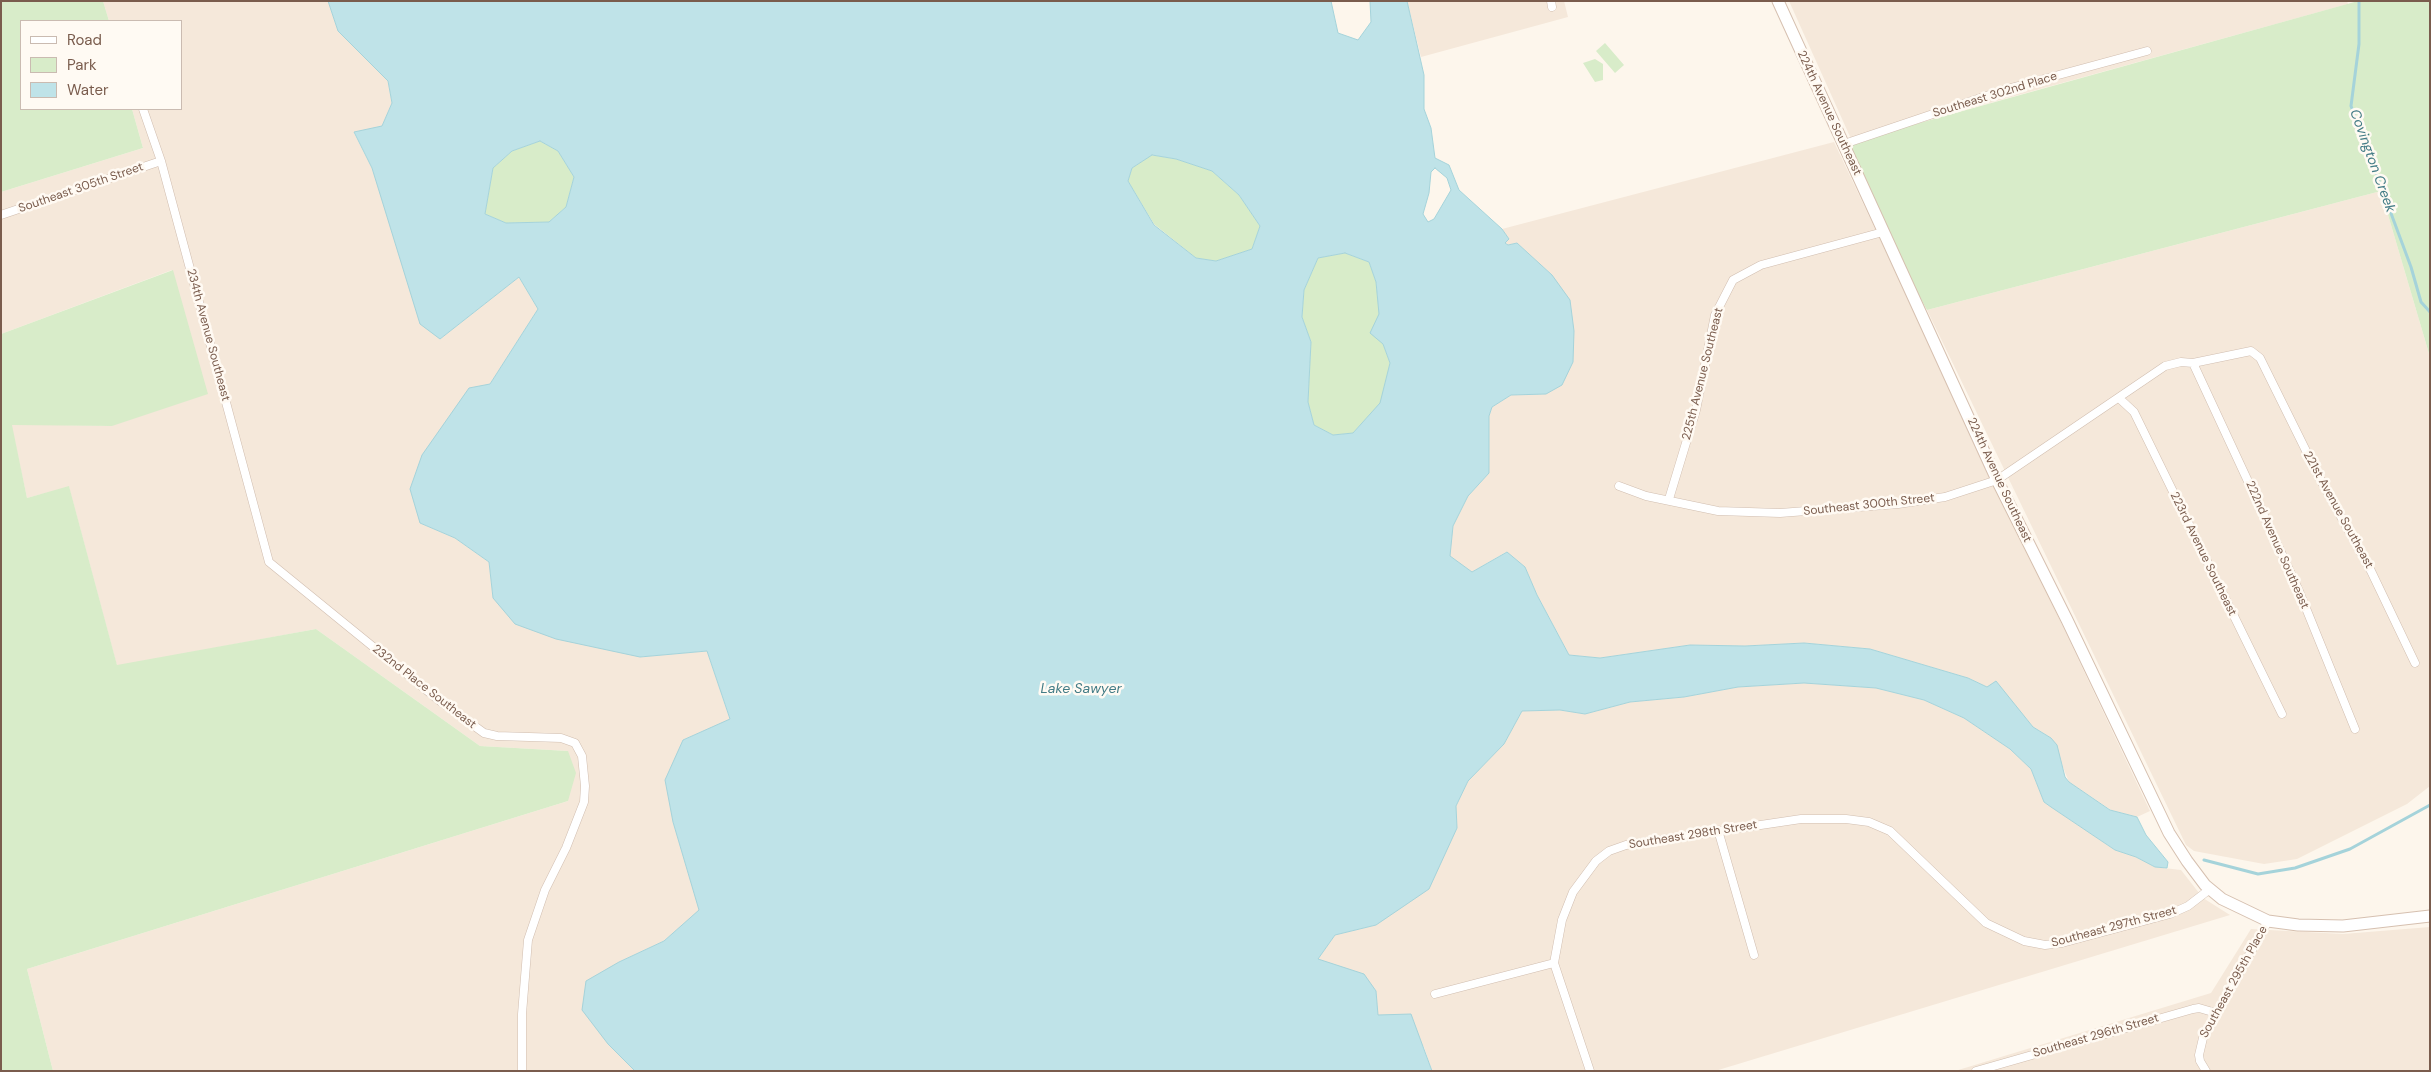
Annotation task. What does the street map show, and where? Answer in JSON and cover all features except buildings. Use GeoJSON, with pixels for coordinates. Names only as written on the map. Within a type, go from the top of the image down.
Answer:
{"type":"FeatureCollection","features":[{"type":"Feature","properties":{"kind":"street","name":"224th Avenue Southeast"},"geometry":{"type":"LineString","coordinates":[[1778,1],[1997,480],[2067,620],[2169,833],[2186,861],[2210,889],[2235,907],[2268,921]]}},
{"type":"Feature","properties":{"kind":"street","name":"Southeast 302nd Place"},"geometry":{"type":"LineString","coordinates":[[1844,144],[2007,90],[2147,51]]}},
{"type":"Feature","properties":{"kind":"street","name":"234th Avenue Southeast"},"geometry":{"type":"LineString","coordinates":[[143,110],[161,162],[269,562]]}},
{"type":"Feature","properties":{"kind":"street","name":"Southeast 305th Street"},"geometry":{"type":"LineString","coordinates":[[1,215],[161,162]]}},
{"type":"Feature","properties":{"kind":"street","name":"225th Avenue Southeast"},"geometry":{"type":"LineString","coordinates":[[1669,499],[1696,410],[1715,315],[1733,280],[1761,265],[1883,232]]}},
{"type":"Feature","properties":{"kind":"street","name":"Southeast 300th Street"},"geometry":{"type":"LineString","coordinates":[[1619,486],[1646,496],[1669,499],[1718,511],[1780,513],[1898,504],[1945,497],[1997,480],[2165,366],[2180,362],[2193,364],[2251,351],[2260,358]]}},
{"type":"Feature","properties":{"kind":"street","name":"221st Avenue Southeast"},"geometry":{"type":"LineString","coordinates":[[2260,358],[2322,483],[2372,571],[2414,663]]}},
{"type":"Feature","properties":{"kind":"street","name":"222nd Avenue Southeast"},"geometry":{"type":"LineString","coordinates":[[2193,364],[2299,591],[2355,729]]}},
{"type":"Feature","properties":{"kind":"street","name":"223rd Avenue Southeast"},"geometry":{"type":"LineString","coordinates":[[2120,398],[2134,412],[2282,714]]}},
{"type":"Feature","properties":{"kind":"street","name":"232nd Place Southeast"},"geometry":{"type":"LineString","coordinates":[[269,562],[436,698],[484,733],[497,736],[561,738],[575,743],[582,756],[585,786],[584,802],[566,848],[545,890],[528,940],[522,1014],[522,1071]]}},
{"type":"Feature","properties":{"kind":"street","name":"Southeast 298th Street"},"geometry":{"type":"LineString","coordinates":[[1554,963],[1562,921],[1573,892],[1596,861],[1610,851],[1626,845],[1801,819],[1846,818],[1869,822],[1890,831],[1986,923]]}},
{"type":"Feature","properties":{"kind":"street"},"geometry":{"type":"LineString","coordinates":[[1718,830],[1754,955]]}},
{"type":"Feature","properties":{"kind":"street","name":"Southeast 297th Street"},"geometry":{"type":"LineString","coordinates":[[1986,923],[2024,941],[2045,945],[2062,943],[2170,914],[2188,906],[2210,889]]}},
{"type":"Feature","properties":{"kind":"street"},"geometry":{"type":"LineString","coordinates":[[2268,921],[2298,925],[2343,926],[2430,916]]}},
{"type":"Feature","properties":{"kind":"street","name":"Southeast 295th Place"},"geometry":{"type":"LineString","coordinates":[[2206,1071],[2200,1061],[2199,1047],[2268,921]]}},
{"type":"Feature","properties":{"kind":"street"},"geometry":{"type":"LineString","coordinates":[[1436,994],[1554,963],[1590,1071]]}},
{"type":"Feature","properties":{"kind":"street","name":"Southeast 296th Street"},"geometry":{"type":"LineString","coordinates":[[1976,1071],[2193,1009],[2199,1008],[2216,1013]]}},
{"type":"Feature","properties":{"kind":"shaded area"},"geometry":{"type":"Polygon","coordinates":[[[103,1],[328,1],[338,31],[388,81],[392,103],[382,127],[354,133],[372,168],[440,339],[519,277],[538,309],[490,384],[420,523],[455,538],[489,562],[493,598],[640,657],[707,651],[730,720],[683,740],[673,822],[700,910],[664,941],[619,962],[608,1044],[635,1071],[53,1071],[27,969],[568,801],[568,751],[480,746],[316,629],[117,666],[69,487],[27,498],[11,424],[112,426],[172,270],[1,334],[1,192],[143,148],[132,110],[182,110],[182,20],[109,20],[103,1]]]}},
{"type":"Feature","properties":{"kind":"shaded area"},"geometry":{"type":"Polygon","coordinates":[[[1407,1],[1564,1],[1568,17],[1421,57],[1407,1]]]}},
{"type":"Feature","properties":{"kind":"shaded area"},"geometry":{"type":"Polygon","coordinates":[[[1789,1],[2347,1],[2348,4],[1852,141],[1789,1]]]}},
{"type":"Feature","properties":{"kind":"shaded area"},"geometry":{"type":"Polygon","coordinates":[[[1834,142],[2150,811],[2137,817],[2111,810],[2069,782],[2051,738],[2033,727],[2025,717],[1987,687],[1968,678],[1870,649],[1804,643],[1745,646],[1690,645],[1600,658],[1569,655],[1537,595],[1525,567],[1506,552],[1472,572],[1449,556],[1453,526],[1468,496],[1489,473],[1489,416],[1492,407],[1511,395],[1546,394],[1552,275],[1517,243],[1508,245],[1505,242],[1509,239],[1502,229],[1834,142]]]}},
{"type":"Feature","properties":{"kind":"shaded area"},"geometry":{"type":"Polygon","coordinates":[[[2381,191],[2430,357],[2430,786],[2407,804],[2297,859],[2264,864],[2194,851],[2186,845],[1927,310],[2381,191]]]}},
{"type":"Feature","properties":{"kind":"shaded area"},"geometry":{"type":"Polygon","coordinates":[[[1804,683],[1876,688],[1924,700],[1964,718],[2010,749],[2031,769],[2044,802],[2115,850],[2136,857],[2155,867],[2181,870],[2203,898],[2230,915],[1715,1071],[1432,1071],[1424,1047],[1378,1015],[1376,991],[1318,959],[1335,935],[1376,925],[1457,828],[1456,806],[1468,781],[1504,744],[1522,711],[1560,710],[1585,714],[1630,702],[1684,697],[1738,687],[1804,683]]]}},
{"type":"Feature","properties":{"kind":"shaded area"},"geometry":{"type":"Polygon","coordinates":[[[2430,927],[2430,1071],[1955,1071],[2211,993],[2251,929],[2343,934],[2430,927]]]}},
{"type":"Feature","properties":{"kind":"green space"},"geometry":{"type":"Polygon","coordinates":[[[1,1],[103,1],[109,20],[20,20],[20,110],[132,110],[143,148],[1,192],[1,1]]]}},
{"type":"Feature","properties":{"kind":"green space"},"geometry":{"type":"Polygon","coordinates":[[[2358,1],[2430,1],[2430,357],[2381,191],[1927,310],[1883,232],[1844,144],[2358,1]]]}},
{"type":"Feature","properties":{"kind":"green space"},"geometry":{"type":"Polygon","coordinates":[[[1605,43],[1624,65],[1615,73],[1596,51],[1605,43]]]}},
{"type":"Feature","properties":{"kind":"green space"},"geometry":{"type":"Polygon","coordinates":[[[1595,59],[1603,64],[1603,80],[1595,82],[1583,63],[1595,59]]]}},
{"type":"Feature","properties":{"kind":"green space"},"geometry":{"type":"Polygon","coordinates":[[[540,141],[558,151],[574,177],[566,207],[549,222],[506,223],[485,214],[493,168],[512,151],[540,141]]]}},
{"type":"Feature","properties":{"kind":"green space"},"geometry":{"type":"Polygon","coordinates":[[[1151,155],[1176,159],[1212,171],[1239,195],[1260,226],[1252,249],[1216,261],[1196,258],[1154,224],[1128,181],[1132,168],[1151,155]]]}},
{"type":"Feature","properties":{"kind":"green space"},"geometry":{"type":"Polygon","coordinates":[[[1345,253],[1369,262],[1376,282],[1383,344],[1390,363],[1381,403],[1353,433],[1333,435],[1314,425],[1308,402],[1311,342],[1302,317],[1304,290],[1318,258],[1345,253]]]}},
{"type":"Feature","properties":{"kind":"green space"},"geometry":{"type":"Polygon","coordinates":[[[173,270],[208,394],[112,426],[12,425],[27,498],[69,486],[117,665],[316,629],[480,746],[568,751],[576,773],[568,801],[27,969],[53,1071],[1,1071],[1,334],[173,270]]]}},
{"type":"Feature","properties":{"kind":"water","name":"Lake Sawyer"},"geometry":{"type":"Polygon","coordinates":[[[328,1],[1331,1],[1338,33],[1358,40],[1371,22],[1370,1],[1407,1],[1424,75],[1424,109],[1431,128],[1435,158],[1449,165],[1459,190],[1502,229],[1509,239],[1505,243],[1508,245],[1517,243],[1552,275],[1570,300],[1574,331],[1573,362],[1562,385],[1546,394],[1511,395],[1492,407],[1489,416],[1489,473],[1468,496],[1453,526],[1450,556],[1472,572],[1507,552],[1525,567],[1537,595],[1569,655],[1600,658],[1690,645],[1745,646],[1804,643],[1870,649],[1968,678],[1987,687],[1996,681],[2033,727],[2051,738],[2057,745],[2065,777],[2069,782],[2110,810],[2137,817],[2146,835],[2168,862],[2167,868],[2155,867],[2136,857],[2115,850],[2044,802],[2031,769],[2010,749],[1964,718],[1924,700],[1876,688],[1804,683],[1738,687],[1684,697],[1630,702],[1585,714],[1560,710],[1522,711],[1504,744],[1468,781],[1456,806],[1457,828],[1429,889],[1376,925],[1335,935],[1318,959],[1364,974],[1376,991],[1378,1015],[1411,1014],[1432,1071],[635,1071],[608,1044],[582,1010],[586,981],[619,962],[664,941],[699,910],[673,822],[665,780],[683,740],[730,719],[707,651],[640,657],[556,639],[515,624],[493,598],[489,562],[455,538],[420,523],[410,489],[422,455],[469,388],[490,384],[538,309],[519,277],[440,339],[420,324],[372,168],[354,132],[382,126],[392,103],[388,81],[338,31],[328,1]],[[540,141],[512,151],[493,168],[485,214],[506,223],[549,222],[566,207],[574,177],[558,151],[540,141]],[[1152,155],[1132,168],[1128,181],[1154,225],[1196,258],[1216,261],[1252,249],[1260,226],[1239,195],[1212,171],[1176,159],[1152,155]],[[1435,168],[1431,172],[1429,193],[1423,214],[1428,222],[1434,219],[1451,190],[1447,178],[1435,168]],[[1345,253],[1318,258],[1304,290],[1302,317],[1311,342],[1308,402],[1314,425],[1333,435],[1353,433],[1380,403],[1390,363],[1383,344],[1370,333],[1379,314],[1376,282],[1369,262],[1345,253]]]}},
{"type":"Feature","properties":{"kind":"waterway","name":"Covington Creek"},"geometry":{"type":"LineString","coordinates":[[2359,1],[2359,44],[2351,106],[2411,267],[2421,302],[2430,312]]}},
{"type":"Feature","properties":{"kind":"waterway","name":"Covington Creek"},"geometry":{"type":"LineString","coordinates":[[2204,860],[2258,874],[2295,868],[2350,849],[2430,805]]}}]}
